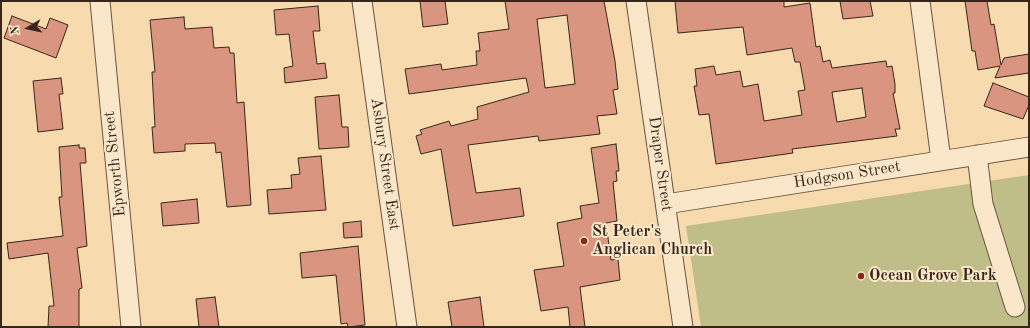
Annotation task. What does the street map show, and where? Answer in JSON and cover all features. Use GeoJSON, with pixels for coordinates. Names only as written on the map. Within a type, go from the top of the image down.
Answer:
{"type":"FeatureCollection","features":[{"type":"Feature","properties":{"kind":"street","name":"Epworth Street"},"geometry":{"type":"LineString","coordinates":[[100,1],[131,327]]}},
{"type":"Feature","properties":{"kind":"street","name":"Asbury Street East"},"geometry":{"type":"LineString","coordinates":[[362,1],[407,327]]}},
{"type":"Feature","properties":{"kind":"street","name":"Draper Street"},"geometry":{"type":"LineString","coordinates":[[636,1],[683,327]]}},
{"type":"Feature","properties":{"kind":"street"},"geometry":{"type":"LineString","coordinates":[[920,1],[941,160]]}},
{"type":"Feature","properties":{"kind":"street","name":"Hodgson Street"},"geometry":{"type":"LineString","coordinates":[[666,204],[1029,147]]}},
{"type":"Feature","properties":{"kind":"street"},"geometry":{"type":"LineString","coordinates":[[977,155],[983,204],[1015,307]]}},
{"type":"Feature","properties":{"kind":"shaded area","name":"Ocean Grove Park"},"geometry":{"type":"Polygon","coordinates":[[[1029,175],[1029,327],[701,327],[686,226],[1029,175]]]}},
{"type":"Feature","properties":{"kind":"building"},"geometry":{"type":"Polygon","coordinates":[[[420,1],[445,1],[448,24],[423,27],[420,1]]]}},
{"type":"Feature","properties":{"kind":"building"},"geometry":{"type":"Polygon","coordinates":[[[505,1],[604,1],[615,61],[618,89],[613,90],[617,114],[597,116],[600,134],[539,141],[538,136],[468,145],[476,193],[520,188],[524,216],[453,226],[441,149],[421,154],[416,136],[422,134],[420,130],[449,121],[451,126],[478,119],[477,107],[529,92],[526,78],[409,94],[405,69],[441,64],[442,70],[477,65],[476,51],[480,51],[478,33],[509,29],[505,1]],[[567,15],[537,19],[545,88],[575,84],[567,15]]]}},
{"type":"Feature","properties":{"kind":"building"},"geometry":{"type":"Polygon","coordinates":[[[675,1],[784,1],[784,7],[810,3],[816,47],[820,46],[823,62],[830,60],[832,68],[886,61],[887,67],[892,66],[895,84],[895,93],[893,93],[900,129],[895,129],[897,136],[792,149],[793,153],[716,164],[709,114],[699,115],[694,86],[697,86],[695,69],[714,66],[716,75],[740,71],[743,87],[758,84],[764,121],[802,115],[798,91],[805,90],[800,62],[795,62],[792,48],[747,55],[743,27],[678,33],[675,1]],[[862,88],[832,92],[837,122],[866,117],[862,88]]]}},
{"type":"Feature","properties":{"kind":"building"},"geometry":{"type":"Polygon","coordinates":[[[840,1],[870,1],[873,16],[843,19],[840,1]]]}},
{"type":"Feature","properties":{"kind":"building"},"geometry":{"type":"Polygon","coordinates":[[[965,1],[987,1],[991,25],[994,24],[1001,65],[1004,58],[1029,54],[1029,73],[995,78],[1000,66],[978,70],[975,51],[972,51],[965,1]]]}},
{"type":"Feature","properties":{"kind":"building"},"geometry":{"type":"Polygon","coordinates":[[[318,6],[320,31],[313,31],[317,64],[325,63],[327,78],[285,83],[284,68],[293,66],[289,34],[276,35],[274,10],[318,6]]]}},
{"type":"Feature","properties":{"kind":"building"},"geometry":{"type":"Polygon","coordinates":[[[12,16],[46,29],[50,18],[68,25],[56,58],[4,38],[12,16]]]}},
{"type":"Feature","properties":{"kind":"building"},"geometry":{"type":"Polygon","coordinates":[[[184,17],[185,29],[212,27],[214,48],[229,47],[230,53],[234,53],[237,103],[244,102],[251,205],[227,207],[221,152],[216,153],[215,143],[185,144],[185,151],[154,153],[152,127],[155,127],[152,72],[155,72],[150,20],[184,17]]]}},
{"type":"Feature","properties":{"kind":"building"},"geometry":{"type":"Polygon","coordinates":[[[61,78],[63,94],[59,94],[63,129],[38,132],[33,81],[61,78]]]}},
{"type":"Feature","properties":{"kind":"building"},"geometry":{"type":"Polygon","coordinates":[[[993,83],[1029,97],[1029,105],[1023,119],[984,106],[993,83]]]}},
{"type":"Feature","properties":{"kind":"building"},"geometry":{"type":"Polygon","coordinates":[[[339,95],[342,127],[348,127],[349,147],[319,149],[315,97],[339,95]]]}},
{"type":"Feature","properties":{"kind":"building"},"geometry":{"type":"Polygon","coordinates":[[[616,144],[619,171],[616,171],[617,181],[613,182],[617,221],[606,223],[611,260],[618,259],[620,280],[580,287],[585,327],[570,327],[568,307],[541,311],[534,270],[564,266],[557,223],[582,218],[580,206],[599,203],[591,148],[616,144]]]}},
{"type":"Feature","properties":{"kind":"building"},"geometry":{"type":"Polygon","coordinates":[[[79,145],[79,148],[85,148],[86,163],[80,163],[87,246],[77,248],[82,288],[79,289],[79,327],[48,327],[49,306],[54,306],[48,253],[9,259],[7,243],[63,236],[59,197],[62,197],[59,147],[79,145]]]}},
{"type":"Feature","properties":{"kind":"building"},"geometry":{"type":"Polygon","coordinates":[[[321,156],[326,210],[269,214],[267,190],[292,188],[291,175],[300,174],[298,158],[321,156]]]}},
{"type":"Feature","properties":{"kind":"building"},"geometry":{"type":"Polygon","coordinates":[[[197,199],[199,223],[163,226],[161,203],[197,199]]]}},
{"type":"Feature","properties":{"kind":"building"},"geometry":{"type":"Polygon","coordinates":[[[361,221],[362,237],[344,238],[343,223],[361,221]]]}},
{"type":"Feature","properties":{"kind":"building"},"geometry":{"type":"Polygon","coordinates":[[[358,246],[365,325],[348,327],[347,323],[341,324],[336,275],[302,278],[300,253],[358,246]]]}},
{"type":"Feature","properties":{"kind":"building"},"geometry":{"type":"Polygon","coordinates":[[[215,297],[219,327],[199,327],[196,299],[215,297]]]}},
{"type":"Feature","properties":{"kind":"building"},"geometry":{"type":"Polygon","coordinates":[[[480,297],[484,327],[452,327],[448,302],[480,297]]]}},
{"type":"Feature","properties":{"kind":"place","name":"St Peter's Anglican Church"},"geometry":{"type":"Point","coordinates":[584,241]}},
{"type":"Feature","properties":{"kind":"place","name":"Ocean Grove Park"},"geometry":{"type":"Point","coordinates":[861,276]}}]}
